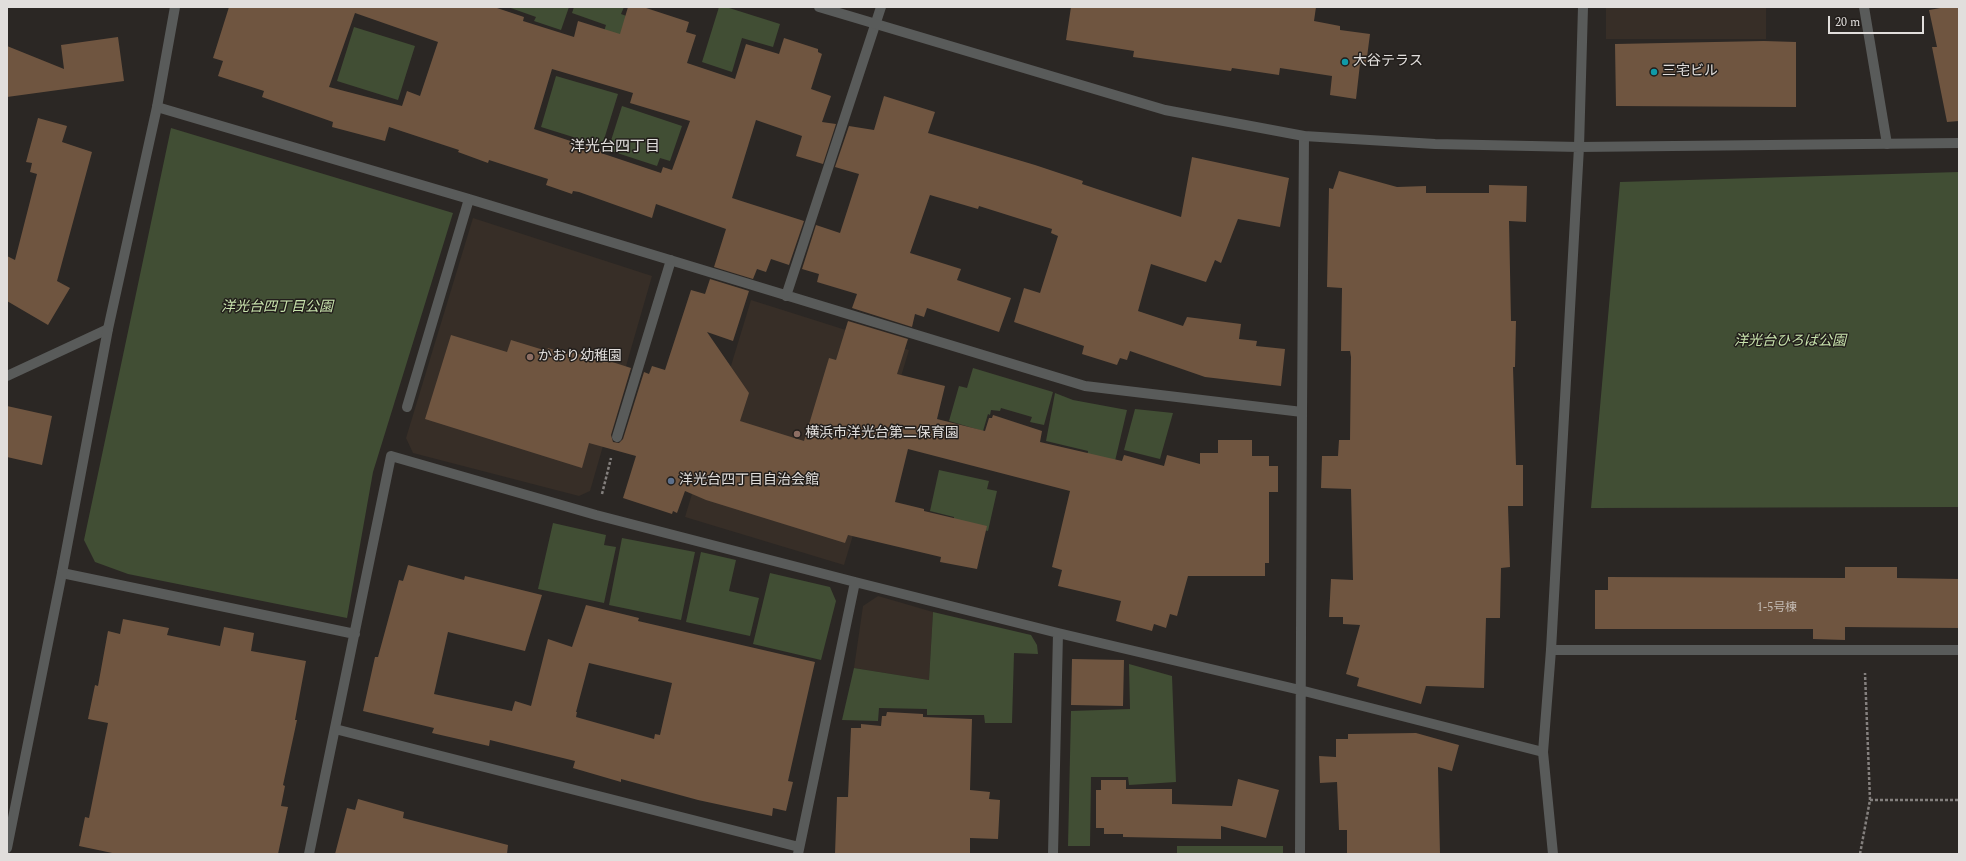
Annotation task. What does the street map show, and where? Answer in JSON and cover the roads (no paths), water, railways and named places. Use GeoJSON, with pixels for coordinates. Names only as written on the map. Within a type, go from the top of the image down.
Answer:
{"type":"FeatureCollection","features":[{"type":"Feature","properties":{"kind":"street"},"geometry":{"type":"LineString","coordinates":[[7,848],[62,573],[108,329],[157,107],[175,7]]}},
{"type":"Feature","properties":{"kind":"street"},"geometry":{"type":"LineString","coordinates":[[819,7],[875,25],[1165,110],[1304,136],[1435,144],[1579,147],[1959,143]]}},
{"type":"Feature","properties":{"kind":"street"},"geometry":{"type":"LineString","coordinates":[[786,296],[881,7]]}},
{"type":"Feature","properties":{"kind":"street"},"geometry":{"type":"LineString","coordinates":[[1553,854],[1543,752],[1551,650],[1579,147],[1583,7]]}},
{"type":"Feature","properties":{"kind":"street"},"geometry":{"type":"LineString","coordinates":[[1864,7],[1887,144]]}},
{"type":"Feature","properties":{"kind":"street"},"geometry":{"type":"LineString","coordinates":[[157,107],[469,199],[1085,386],[1302,412]]}},
{"type":"Feature","properties":{"kind":"street"},"geometry":{"type":"LineString","coordinates":[[1300,854],[1304,136]]}},
{"type":"Feature","properties":{"kind":"street"},"geometry":{"type":"LineString","coordinates":[[407,408],[469,199]]}},
{"type":"Feature","properties":{"kind":"street"},"geometry":{"type":"LineString","coordinates":[[617,437],[671,260]]}},
{"type":"Feature","properties":{"kind":"street"},"geometry":{"type":"LineString","coordinates":[[7,376],[108,329]]}},
{"type":"Feature","properties":{"kind":"street"},"geometry":{"type":"LineString","coordinates":[[309,854],[391,456],[596,514],[855,582],[1058,633],[1300,690],[1543,752]]}},
{"type":"Feature","properties":{"kind":"street"},"geometry":{"type":"LineString","coordinates":[[62,573],[355,634]]}},
{"type":"Feature","properties":{"kind":"street"},"geometry":{"type":"LineString","coordinates":[[335,729],[799,850],[855,582]]}},
{"type":"Feature","properties":{"kind":"street"},"geometry":{"type":"LineString","coordinates":[[1053,854],[1058,633]]}},
{"type":"Feature","properties":{"kind":"street"},"geometry":{"type":"LineString","coordinates":[[1551,650],[1959,650]]}},
{"type":"Feature","properties":{"kind":"place","name":"大谷テラス"},"geometry":{"type":"Point","coordinates":[1345,62]}},
{"type":"Feature","properties":{"kind":"place","name":"三宅ビル"},"geometry":{"type":"Point","coordinates":[1654,72]}},
{"type":"Feature","properties":{"kind":"place","name":"かおり幼稚園"},"geometry":{"type":"Point","coordinates":[530,357]}},
{"type":"Feature","properties":{"kind":"place","name":"横浜市洋光台第二保育園"},"geometry":{"type":"Point","coordinates":[797,434]}},
{"type":"Feature","properties":{"kind":"place","name":"洋光台四丁目自治会館"},"geometry":{"type":"Point","coordinates":[671,481]}},
{"type":"Feature","properties":{"kind":"district","name":"洋光台四丁目"},"geometry":{"type":"Point","coordinates":[615,148]}},
{"type":"Feature","properties":{"kind":"park label","name":"洋光台四丁目公園"},"geometry":{"type":"Point","coordinates":[277,308]}},
{"type":"Feature","properties":{"kind":"park label","name":"洋光台ひろば公園"},"geometry":{"type":"Point","coordinates":[1790,342]}}]}
